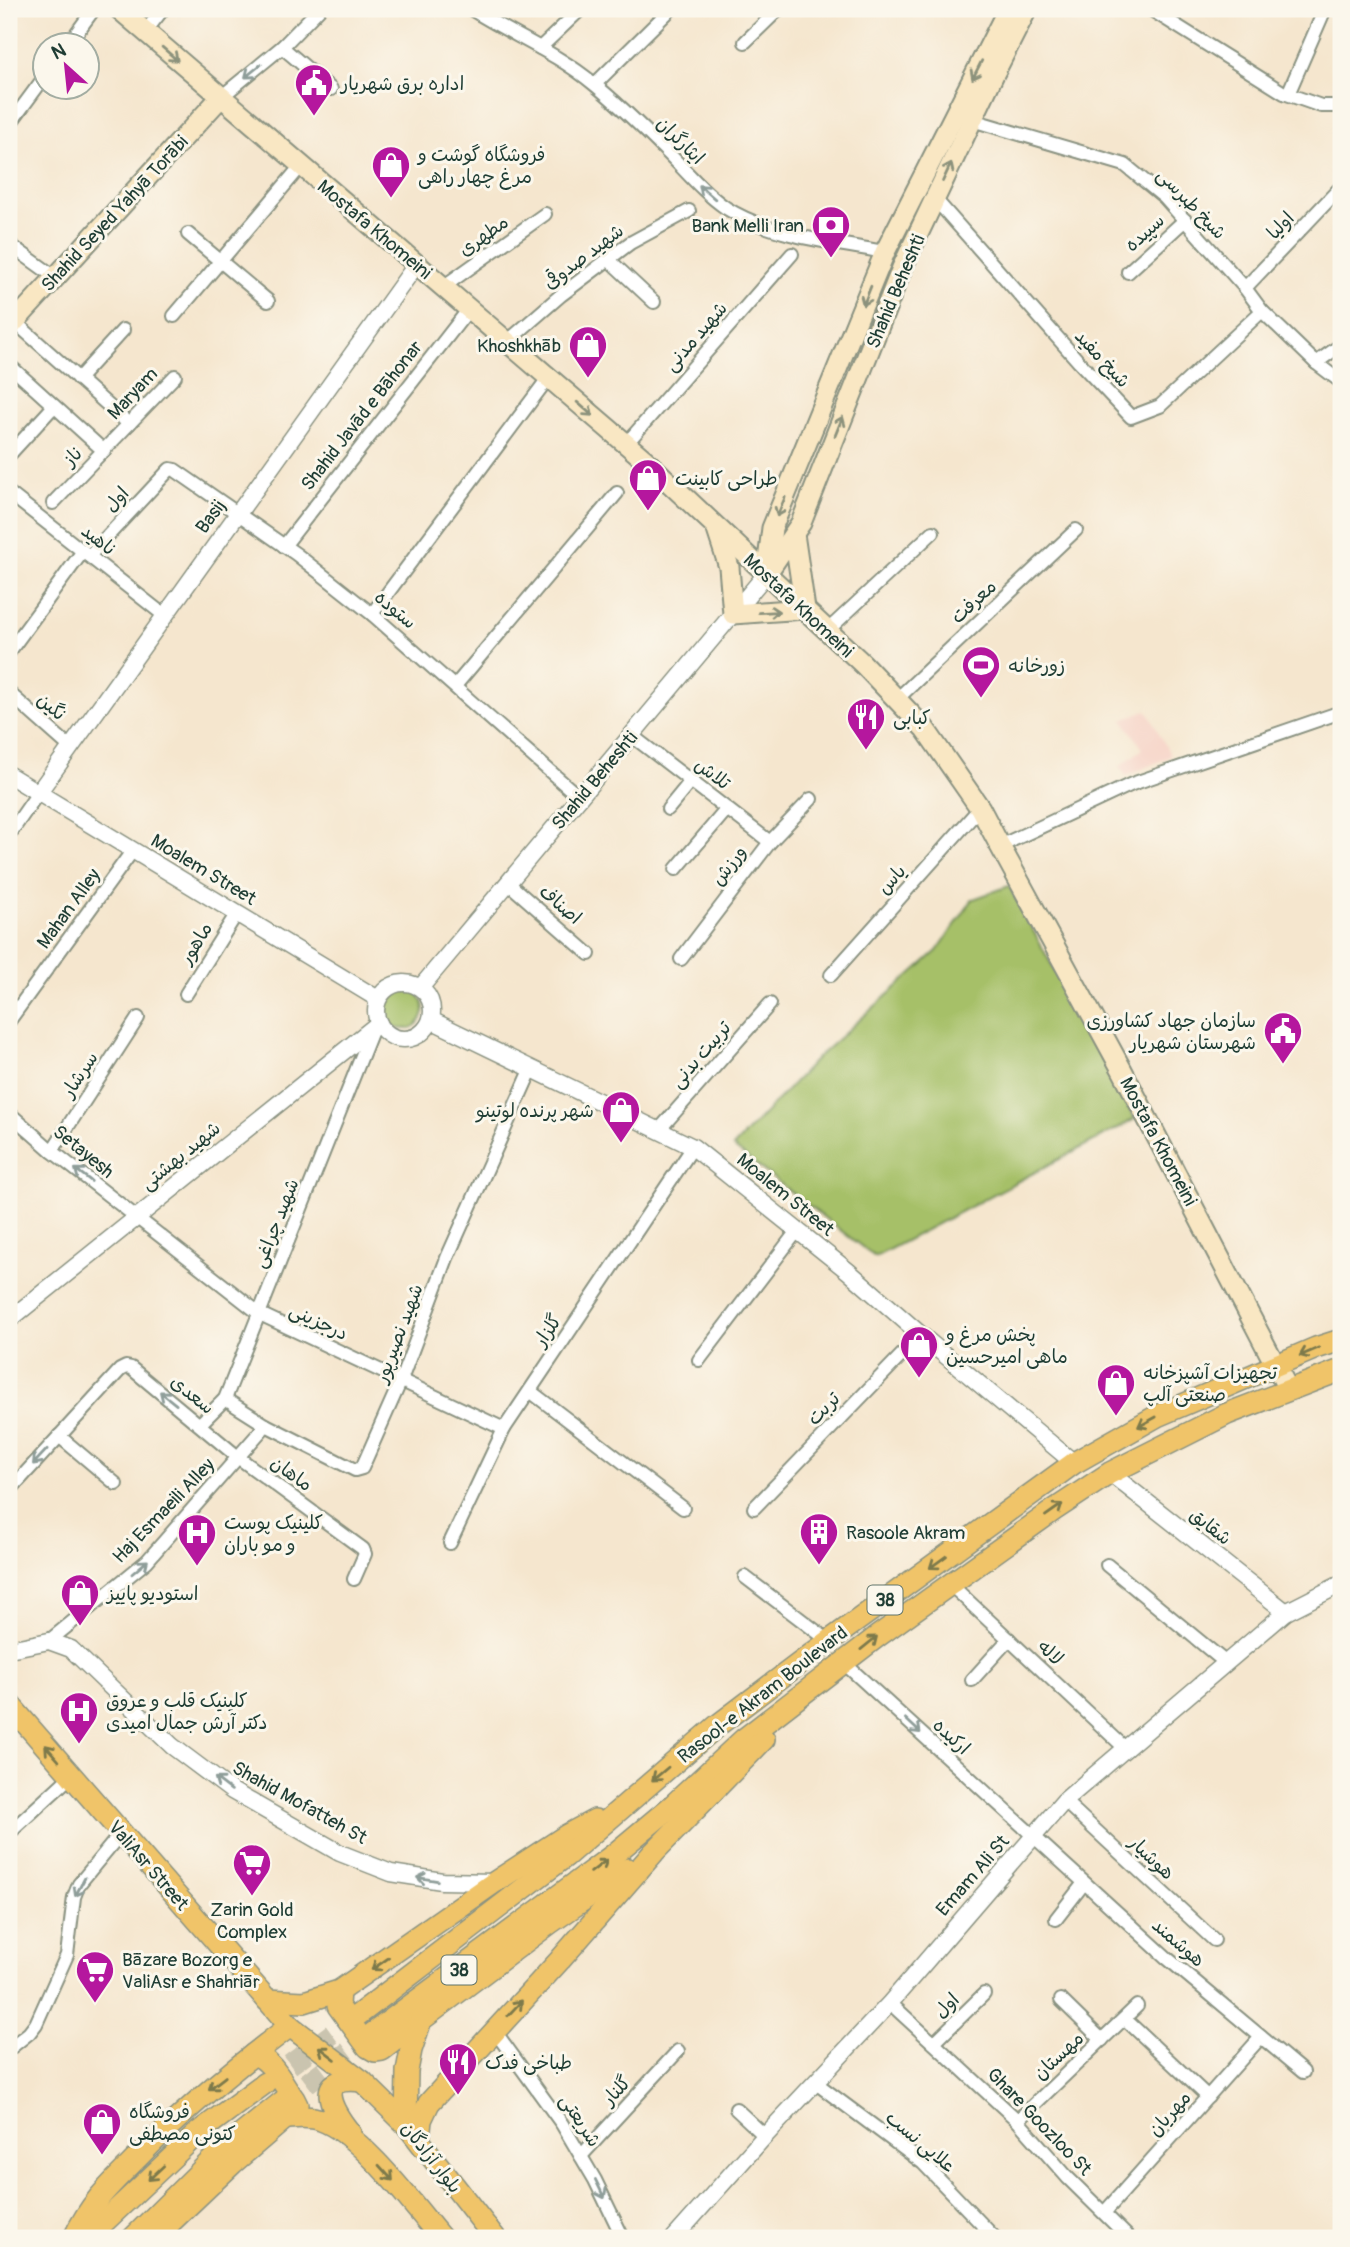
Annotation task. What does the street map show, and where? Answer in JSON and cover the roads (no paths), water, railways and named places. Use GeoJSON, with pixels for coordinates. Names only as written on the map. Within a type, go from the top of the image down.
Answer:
{"type":"FeatureCollection","features":[{"type":"Feature","properties":{"kind":"main road","name":"Mostafa Khomeini"},"geometry":{"type":"LineString","coordinates":[[119,9],[626,444],[805,609],[925,729],[980,808],[1122,1070],[1288,1389]]}},
{"type":"Feature","properties":{"kind":"main road","name":"Shahid Beheshti"},"geometry":{"type":"LineString","coordinates":[[767,573],[772,528],[885,252],[1008,9]]}},
{"type":"Feature","properties":{"kind":"main road","name":"Shahid Beheshti"},"geometry":{"type":"LineString","coordinates":[[767,573],[801,523],[902,268],[1027,9]]}},
{"type":"Feature","properties":{"kind":"main road","name":"Shahid Seyed Yahyā Torābi"},"geometry":{"type":"LineString","coordinates":[[12,325],[220,97]]}},
{"type":"Feature","properties":{"kind":"main road"},"geometry":{"type":"LineString","coordinates":[[716,528],[729,567],[733,614],[805,609],[794,534]]}},
{"type":"Feature","properties":{"kind":"main road","name":"Rasool-e Akram Boulevard"},"geometry":{"type":"LineString","coordinates":[[358,2015],[566,1856],[718,1726],[829,1641],[1074,1463],[1157,1416],[1316,1348],[1341,1340]]}},
{"type":"Feature","properties":{"kind":"main road","name":"Rasool-e Akram Boulevard"},"geometry":{"type":"LineString","coordinates":[[372,2034],[612,1856],[673,1805],[744,1739],[950,1584],[1110,1473],[1227,1414],[1341,1370]]}},
{"type":"Feature","properties":{"kind":"main road"},"geometry":{"type":"LineString","coordinates":[[413,2132],[429,2103],[654,1852],[819,1683]]}},
{"type":"Feature","properties":{"kind":"main road","name":"ValiAsr Street"},"geometry":{"type":"LineString","coordinates":[[9,1704],[290,2026]]}},
{"type":"Feature","properties":{"kind":"main road"},"geometry":{"type":"LineString","coordinates":[[267,2000],[304,2002],[339,1991],[567,1835],[621,1807]]}},
{"type":"Feature","properties":{"kind":"main road"},"geometry":{"type":"LineString","coordinates":[[339,1991],[338,2006],[368,2048],[375,2052],[382,2050],[550,1923],[654,1852]]}},
{"type":"Feature","properties":{"kind":"main road"},"geometry":{"type":"LineString","coordinates":[[413,2132],[407,2071],[421,2020]]}},
{"type":"Feature","properties":{"kind":"main road"},"geometry":{"type":"LineString","coordinates":[[74,2238],[84,2215],[116,2179],[184,2112],[290,2026]]}},
{"type":"Feature","properties":{"kind":"main road","name":"بلوار آزادگان"},"geometry":{"type":"LineString","coordinates":[[290,2026],[362,2081],[413,2132],[495,2238]]}},
{"type":"Feature","properties":{"kind":"main road"},"geometry":{"type":"LineString","coordinates":[[133,2238],[221,2151],[286,2110],[295,2110],[297,2105],[294,2099],[269,2063],[254,2054]]}},
{"type":"Feature","properties":{"kind":"main road"},"geometry":{"type":"LineString","coordinates":[[362,2081],[341,2081],[334,2084],[329,2093],[338,2118],[441,2238]]}},
{"type":"Feature","properties":{"kind":"main road"},"geometry":{"type":"LineString","coordinates":[[87,2238],[199,2132],[265,2083]]}},
{"type":"Feature","properties":{"kind":"main road"},"geometry":{"type":"LineString","coordinates":[[286,2110],[321,2120],[364,2150]]}},
{"type":"Feature","properties":{"kind":"main road"},"geometry":{"type":"LineString","coordinates":[[154,2238],[286,2110]]}},
{"type":"Feature","properties":{"kind":"street"},"geometry":{"type":"LineString","coordinates":[[77,32],[94,9]]}},
{"type":"Feature","properties":{"kind":"street"},"geometry":{"type":"LineString","coordinates":[[145,32],[163,9]]}},
{"type":"Feature","properties":{"kind":"street"},"geometry":{"type":"LineString","coordinates":[[220,97],[282,47],[319,9]]}},
{"type":"Feature","properties":{"kind":"street","name":"ایثارگران"},"geometry":{"type":"LineString","coordinates":[[471,9],[540,48],[595,84],[704,191],[729,209],[769,227],[800,236],[885,252]]}},
{"type":"Feature","properties":{"kind":"street"},"geometry":{"type":"LineString","coordinates":[[540,48],[581,9]]}},
{"type":"Feature","properties":{"kind":"street"},"geometry":{"type":"LineString","coordinates":[[595,84],[671,9]]}},
{"type":"Feature","properties":{"kind":"street"},"geometry":{"type":"LineString","coordinates":[[745,42],[779,9]]}},
{"type":"Feature","properties":{"kind":"street"},"geometry":{"type":"LineString","coordinates":[[1288,94],[1325,9]]}},
{"type":"Feature","properties":{"kind":"street"},"geometry":{"type":"LineString","coordinates":[[1154,10],[1288,94],[1321,106],[1341,106]]}},
{"type":"Feature","properties":{"kind":"street"},"geometry":{"type":"LineString","coordinates":[[282,47],[331,89]]}},
{"type":"Feature","properties":{"kind":"street"},"geometry":{"type":"LineString","coordinates":[[9,125],[32,94]]}},
{"type":"Feature","properties":{"kind":"street","name":"شیخ طبرسی"},"geometry":{"type":"LineString","coordinates":[[972,120],[1125,165],[1164,197],[1245,288],[1262,311],[1316,363],[1341,382]]}},
{"type":"Feature","properties":{"kind":"street"},"geometry":{"type":"LineString","coordinates":[[174,316],[301,166]]}},
{"type":"Feature","properties":{"kind":"street","name":"اولیا"},"geometry":{"type":"LineString","coordinates":[[1245,288],[1341,190]]}},
{"type":"Feature","properties":{"kind":"street","name":"شیخ مفید"},"geometry":{"type":"LineString","coordinates":[[935,198],[1131,417],[1160,406],[1262,311]]}},
{"type":"Feature","properties":{"kind":"street","name":"شهید صدوقی"},"geometry":{"type":"LineString","coordinates":[[507,342],[561,295],[630,243],[689,211]]}},
{"type":"Feature","properties":{"kind":"street","name":"مطهری"},"geometry":{"type":"LineString","coordinates":[[443,287],[545,214]]}},
{"type":"Feature","properties":{"kind":"street","name":"سپیده"},"geometry":{"type":"LineString","coordinates":[[1128,272],[1185,220]]}},
{"type":"Feature","properties":{"kind":"street"},"geometry":{"type":"LineString","coordinates":[[188,234],[268,301]]}},
{"type":"Feature","properties":{"kind":"street"},"geometry":{"type":"LineString","coordinates":[[9,244],[55,277]]}},
{"type":"Feature","properties":{"kind":"street","name":"شهید مدنی"},"geometry":{"type":"LineString","coordinates":[[626,444],[792,254]]}},
{"type":"Feature","properties":{"kind":"street"},"geometry":{"type":"LineString","coordinates":[[608,259],[654,302]]}},
{"type":"Feature","properties":{"kind":"street","name":"Basij"},"geometry":{"type":"LineString","coordinates":[[38,793],[416,265]]}},
{"type":"Feature","properties":{"kind":"street","name":"Shahid Javād e Bāhonar"},"geometry":{"type":"LineString","coordinates":[[284,545],[469,309]]}},
{"type":"Feature","properties":{"kind":"street"},"geometry":{"type":"LineString","coordinates":[[12,325],[129,425]]}},
{"type":"Feature","properties":{"kind":"street"},"geometry":{"type":"LineString","coordinates":[[78,379],[123,330]]}},
{"type":"Feature","properties":{"kind":"street"},"geometry":{"type":"LineString","coordinates":[[1316,363],[1341,345]]}},
{"type":"Feature","properties":{"kind":"street"},"geometry":{"type":"LineString","coordinates":[[9,365],[104,451]]}},
{"type":"Feature","properties":{"kind":"street","name":"Maryam"},"geometry":{"type":"LineString","coordinates":[[118,436],[175,376]]}},
{"type":"Feature","properties":{"kind":"street"},"geometry":{"type":"LineString","coordinates":[[372,614],[549,377]]}},
{"type":"Feature","properties":{"kind":"street"},"geometry":{"type":"LineString","coordinates":[[9,455],[54,406]]}},
{"type":"Feature","properties":{"kind":"street","name":"ناز"},"geometry":{"type":"LineString","coordinates":[[53,503],[118,436]]}},
{"type":"Feature","properties":{"kind":"street","name":"ستوده"},"geometry":{"type":"LineString","coordinates":[[173,469],[284,545],[372,614],[579,797]]}},
{"type":"Feature","properties":{"kind":"street","name":"اول"},"geometry":{"type":"LineString","coordinates":[[86,554],[173,469]]}},
{"type":"Feature","properties":{"kind":"street"},"geometry":{"type":"LineString","coordinates":[[454,686],[617,493]]}},
{"type":"Feature","properties":{"kind":"street","name":"ناهید"},"geometry":{"type":"LineString","coordinates":[[9,494],[165,616]]}},
{"type":"Feature","properties":{"kind":"street","name":"معرفت"},"geometry":{"type":"LineString","coordinates":[[896,700],[1076,530]]}},
{"type":"Feature","properties":{"kind":"street"},"geometry":{"type":"LineString","coordinates":[[827,631],[933,532]]}},
{"type":"Feature","properties":{"kind":"street"},"geometry":{"type":"LineString","coordinates":[[9,652],[86,554]]}},
{"type":"Feature","properties":{"kind":"street","name":"Shahid Beheshti"},"geometry":{"type":"LineString","coordinates":[[421,987],[767,573]]}},
{"type":"Feature","properties":{"kind":"street","name":"نگین"},"geometry":{"type":"LineString","coordinates":[[9,693],[70,747]]}},
{"type":"Feature","properties":{"kind":"street"},"geometry":{"type":"LineString","coordinates":[[1000,846],[1132,784],[1341,712]]}},
{"type":"Feature","properties":{"kind":"street","name":"تلاش"},"geometry":{"type":"LineString","coordinates":[[631,736],[770,842]]}},
{"type":"Feature","properties":{"kind":"street","name":"Moalem Street"},"geometry":{"type":"LineString","coordinates":[[9,775],[378,999]]}},
{"type":"Feature","properties":{"kind":"street"},"geometry":{"type":"LineString","coordinates":[[668,809],[691,781]]}},
{"type":"Feature","properties":{"kind":"street"},"geometry":{"type":"LineString","coordinates":[[9,835],[38,793]]}},
{"type":"Feature","properties":{"kind":"street","name":"ورزش"},"geometry":{"type":"LineString","coordinates":[[681,959],[770,842],[811,799]]}},
{"type":"Feature","properties":{"kind":"street","name":"یاس"},"geometry":{"type":"LineString","coordinates":[[831,975],[980,808]]}},
{"type":"Feature","properties":{"kind":"street"},"geometry":{"type":"LineString","coordinates":[[676,869],[727,809]]}},
{"type":"Feature","properties":{"kind":"street","name":"Mahan Alley"},"geometry":{"type":"LineString","coordinates":[[9,1021],[133,850]]}},
{"type":"Feature","properties":{"kind":"street","name":"اصناف"},"geometry":{"type":"LineString","coordinates":[[508,883],[589,954]]}},
{"type":"Feature","properties":{"kind":"street","name":"ماهور"},"geometry":{"type":"LineString","coordinates":[[186,994],[237,913]]}},
{"type":"Feature","properties":{"kind":"street"},"geometry":{"type":"LineString","coordinates":[[413,983],[421,987],[432,1002],[431,1020],[427,1028],[411,1038],[392,1036],[376,1026],[378,999],[389,986],[413,983]]}},
{"type":"Feature","properties":{"kind":"street","name":"تربیت بدنی"},"geometry":{"type":"LineString","coordinates":[[659,1130],[769,1004]]}},
{"type":"Feature","properties":{"kind":"street","name":"سرشار"},"geometry":{"type":"LineString","coordinates":[[52,1150],[138,1018]]}},
{"type":"Feature","properties":{"kind":"street","name":"Moalem Street"},"geometry":{"type":"LineString","coordinates":[[431,1020],[693,1147],[848,1271],[1074,1463]]}},
{"type":"Feature","properties":{"kind":"street","name":"شهید بهشتی"},"geometry":{"type":"LineString","coordinates":[[9,1320],[376,1026]]}},
{"type":"Feature","properties":{"kind":"street","name":"شهید چراغی"},"geometry":{"type":"LineString","coordinates":[[200,1424],[225,1399],[376,1026]]}},
{"type":"Feature","properties":{"kind":"street","name":"شهید نصیرپور"},"geometry":{"type":"LineString","coordinates":[[225,1399],[266,1425],[355,1470],[362,1468],[401,1380],[447,1258],[531,1069]]}},
{"type":"Feature","properties":{"kind":"street","name":"Setayesh"},"geometry":{"type":"LineString","coordinates":[[9,1113],[136,1217]]}},
{"type":"Feature","properties":{"kind":"street","name":"گلزار"},"geometry":{"type":"LineString","coordinates":[[450,1543],[504,1429],[693,1147]]}},
{"type":"Feature","properties":{"kind":"street","name":"درجزینی"},"geometry":{"type":"LineString","coordinates":[[136,1217],[260,1314],[504,1429]]}},
{"type":"Feature","properties":{"kind":"street"},"geometry":{"type":"LineString","coordinates":[[699,1360],[797,1231]]}},
{"type":"Feature","properties":{"kind":"street","name":"تربت"},"geometry":{"type":"LineString","coordinates":[[754,1508],[921,1335]]}},
{"type":"Feature","properties":{"kind":"street","name":"سعدی"},"geometry":{"type":"LineString","coordinates":[[59,1436],[120,1370],[126,1367],[131,1368],[239,1458]]}},
{"type":"Feature","properties":{"kind":"street"},"geometry":{"type":"LineString","coordinates":[[530,1391],[684,1508]]}},
{"type":"Feature","properties":{"kind":"street","name":"Haj Esmaeili Alley"},"geometry":{"type":"LineString","coordinates":[[49,1641],[147,1561],[266,1425]]}},
{"type":"Feature","properties":{"kind":"street"},"geometry":{"type":"LineString","coordinates":[[9,1491],[59,1436],[116,1484]]}},
{"type":"Feature","properties":{"kind":"street","name":"ماهان"},"geometry":{"type":"LineString","coordinates":[[239,1458],[363,1549],[365,1554],[354,1579]]}},
{"type":"Feature","properties":{"kind":"street","name":"شقایق"},"geometry":{"type":"LineString","coordinates":[[1110,1473],[1286,1612]]}},
{"type":"Feature","properties":{"kind":"street"},"geometry":{"type":"LineString","coordinates":[[1107,1565],[1226,1663]]}},
{"type":"Feature","properties":{"kind":"street"},"geometry":{"type":"LineString","coordinates":[[745,1577],[829,1641]]}},
{"type":"Feature","properties":{"kind":"street","name":"لاله"},"geometry":{"type":"LineString","coordinates":[[950,1584],[1125,1748]]}},
{"type":"Feature","properties":{"kind":"street","name":"Emam Ali St"},"geometry":{"type":"LineString","coordinates":[[674,2238],[890,2003],[1064,1801],[1286,1612],[1341,1584]]}},
{"type":"Feature","properties":{"kind":"street"},"geometry":{"type":"LineString","coordinates":[[972,1680],[1009,1639]]}},
{"type":"Feature","properties":{"kind":"street"},"geometry":{"type":"LineString","coordinates":[[9,1649],[49,1641]]}},
{"type":"Feature","properties":{"kind":"street","name":"Shahid Mofatteh St"},"geometry":{"type":"LineString","coordinates":[[49,1641],[71,1649],[172,1746],[232,1791],[340,1853],[391,1873],[442,1881],[495,1882]]}},
{"type":"Feature","properties":{"kind":"street","name":"ارکیده"},"geometry":{"type":"LineString","coordinates":[[844,1663],[1033,1837]]}},
{"type":"Feature","properties":{"kind":"street"},"geometry":{"type":"LineString","coordinates":[[9,1833],[71,1776]]}},
{"type":"Feature","properties":{"kind":"street","name":"هوشیار"},"geometry":{"type":"LineString","coordinates":[[1064,1801],[1214,1940]]}},
{"type":"Feature","properties":{"kind":"street"},"geometry":{"type":"LineString","coordinates":[[9,2049],[36,2024],[67,1955],[74,1897],[79,1884],[121,1833]]}},
{"type":"Feature","properties":{"kind":"street","name":"هوشمند"},"geometry":{"type":"LineString","coordinates":[[1033,1837],[1167,1958],[1303,2072]]}},
{"type":"Feature","properties":{"kind":"street"},"geometry":{"type":"LineString","coordinates":[[1056,1919],[1084,1883]]}},
{"type":"Feature","properties":{"kind":"street","name":"اول"},"geometry":{"type":"LineString","coordinates":[[934,2043],[984,1994]]}},
{"type":"Feature","properties":{"kind":"street"},"geometry":{"type":"LineString","coordinates":[[1061,2000],[1102,2040]]}},
{"type":"Feature","properties":{"kind":"street","name":"Ghare Goozloo St"},"geometry":{"type":"LineString","coordinates":[[890,2003],[1018,2120],[1068,2178],[1129,2238]]}},
{"type":"Feature","properties":{"kind":"street","name":"مهستان"},"geometry":{"type":"LineString","coordinates":[[1018,2120],[1136,2007]]}},
{"type":"Feature","properties":{"kind":"street"},"geometry":{"type":"LineString","coordinates":[[1125,2019],[1208,2098]]}},
{"type":"Feature","properties":{"kind":"street","name":"شریعتی"},"geometry":{"type":"LineString","coordinates":[[494,2030],[562,2124],[595,2179],[622,2238]]}},
{"type":"Feature","properties":{"kind":"street","name":"مهریان"},"geometry":{"type":"LineString","coordinates":[[1104,2213],[1261,2037]]}},
{"type":"Feature","properties":{"kind":"street","name":"گلنار"},"geometry":{"type":"LineString","coordinates":[[581,2156],[678,2052]]}},
{"type":"Feature","properties":{"kind":"street","name":"علایی نسب"},"geometry":{"type":"LineString","coordinates":[[816,2082],[923,2163],[995,2238]]}},
{"type":"Feature","properties":{"kind":"street"},"geometry":{"type":"LineString","coordinates":[[736,2109],[765,2136]]}},
{"type":"Feature","properties":{"kind":"tunnel"},"geometry":{"type":"LineString","coordinates":[[265,2083],[358,2015]]}},
{"type":"Feature","properties":{"kind":"tunnel"},"geometry":{"type":"LineString","coordinates":[[282,2102],[372,2034]]}},
{"type":"Feature","properties":{"kind":"place","name":"اداره برق شهریار"},"geometry":{"type":"Point","coordinates":[314,117]}},
{"type":"Feature","properties":{"kind":"place","name":"فروشگاه گوشت و مرغ چهار راهی"},"geometry":{"type":"Point","coordinates":[391,199]}},
{"type":"Feature","properties":{"kind":"place","name":"Bank Melli Iran"},"geometry":{"type":"Point","coordinates":[831,259]}},
{"type":"Feature","properties":{"kind":"place","name":"Khoshkhāb"},"geometry":{"type":"Point","coordinates":[588,379]}},
{"type":"Feature","properties":{"kind":"place","name":"طراحی کابینت"},"geometry":{"type":"Point","coordinates":[648,512]}},
{"type":"Feature","properties":{"kind":"place","name":"زورخانه"},"geometry":{"type":"Point","coordinates":[981,699]}},
{"type":"Feature","properties":{"kind":"place","name":"کبابی"},"geometry":{"type":"Point","coordinates":[866,751]}},
{"type":"Feature","properties":{"kind":"place","name":"سازمان جهاد کشاورزی شهرستان شهریار"},"geometry":{"type":"Point","coordinates":[1283,1065]}},
{"type":"Feature","properties":{"kind":"place","name":"شهر پرنده لوتینو"},"geometry":{"type":"Point","coordinates":[621,1144]}},
{"type":"Feature","properties":{"kind":"place","name":"پخش مرغ و ماهی امیرحسین"},"geometry":{"type":"Point","coordinates":[919,1379]}},
{"type":"Feature","properties":{"kind":"place","name":"تجهیزات آشپزخانه صنعتی آلپ"},"geometry":{"type":"Point","coordinates":[1116,1417]}},
{"type":"Feature","properties":{"kind":"place","name":"Rasoole Akram"},"geometry":{"type":"Point","coordinates":[819,1566]}},
{"type":"Feature","properties":{"kind":"place","name":"کلینیک پوست و مو باران"},"geometry":{"type":"Point","coordinates":[197,1567]}},
{"type":"Feature","properties":{"kind":"place","name":"استودیو پاییز"},"geometry":{"type":"Point","coordinates":[80,1627]}},
{"type":"Feature","properties":{"kind":"place","name":"کلینیک قلب و عروق دکتر آرش جمال امیدی"},"geometry":{"type":"Point","coordinates":[79,1745]}},
{"type":"Feature","properties":{"kind":"place","name":"Zarin Gold Complex"},"geometry":{"type":"Point","coordinates":[252,1897]}},
{"type":"Feature","properties":{"kind":"place","name":"Bāzare Bozorg e ValiAsr e Shahriār"},"geometry":{"type":"Point","coordinates":[95,2004]}},
{"type":"Feature","properties":{"kind":"place","name":"طباخی فدک"},"geometry":{"type":"Point","coordinates":[458,2096]}},
{"type":"Feature","properties":{"kind":"place","name":"فروشگاه کتونی مصطفی"},"geometry":{"type":"Point","coordinates":[102,2156]}}]}
